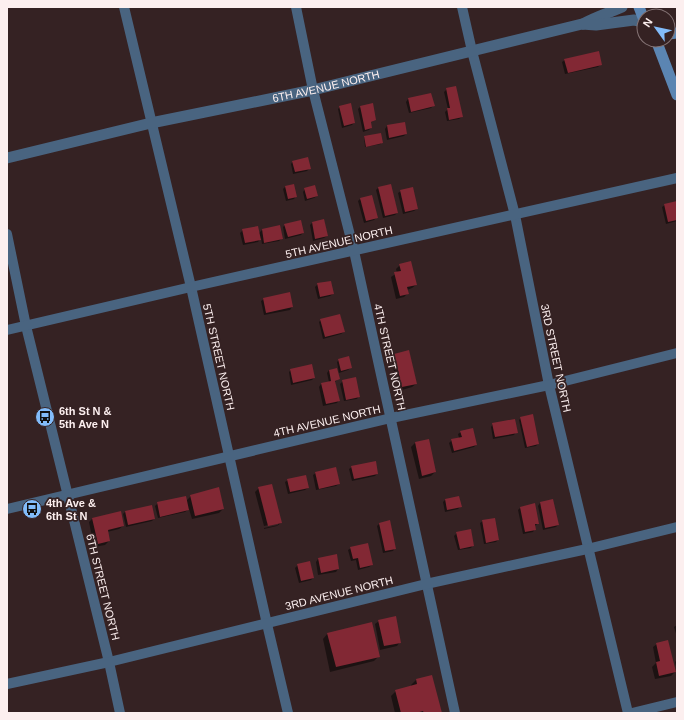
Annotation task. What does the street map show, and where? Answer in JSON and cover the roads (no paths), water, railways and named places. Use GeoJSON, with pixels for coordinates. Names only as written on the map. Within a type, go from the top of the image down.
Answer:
{"type":"FeatureCollection","features":[{"type":"Feature","properties":{"kind":"main road"},"geometry":{"type":"LineString","coordinates":[[659,48],[677,95]]}},
{"type":"Feature","properties":{"kind":"street","name":"5TH STREET NORTH"},"geometry":{"type":"LineString","coordinates":[[124,7],[191,287],[288,713]]}},
{"type":"Feature","properties":{"kind":"street","name":"4TH STREET NORTH"},"geometry":{"type":"LineString","coordinates":[[296,7],[313,90],[354,251],[455,713]]}},
{"type":"Feature","properties":{"kind":"street","name":"3RD STREET NORTH"},"geometry":{"type":"LineString","coordinates":[[462,7],[515,215],[549,385],[587,549],[628,713]]}},
{"type":"Feature","properties":{"kind":"street"},"geometry":{"type":"LineString","coordinates":[[582,24],[622,7]]}},
{"type":"Feature","properties":{"kind":"street","name":"6TH AVENUE NORTH"},"geometry":{"type":"LineString","coordinates":[[7,158],[151,123],[313,90],[582,24],[596,25],[636,20]]}},
{"type":"Feature","properties":{"kind":"street","name":"5TH AVENUE NORTH"},"geometry":{"type":"LineString","coordinates":[[7,330],[191,287],[677,178]]}},
{"type":"Feature","properties":{"kind":"street","name":"6TH STREET NORTH"},"geometry":{"type":"LineString","coordinates":[[7,234],[26,326],[67,495],[110,662],[120,713]]}},
{"type":"Feature","properties":{"kind":"street","name":"4TH AVENUE NORTH"},"geometry":{"type":"LineString","coordinates":[[7,508],[230,457],[391,418],[549,385],[677,353]]}},
{"type":"Feature","properties":{"kind":"street","name":"3RD AVENUE NORTH"},"geometry":{"type":"LineString","coordinates":[[7,684],[110,662],[426,584],[587,549],[677,527]]}},
{"type":"Feature","properties":{"kind":"street"},"geometry":{"type":"LineString","coordinates":[[632,713],[677,702]]}},
{"type":"Feature","properties":{"kind":"place","name":"6th St N & 5th Ave N"},"geometry":{"type":"Point","coordinates":[45,417]}},
{"type":"Feature","properties":{"kind":"place","name":"4th Ave & 6th St N"},"geometry":{"type":"Point","coordinates":[32,509]}}]}
